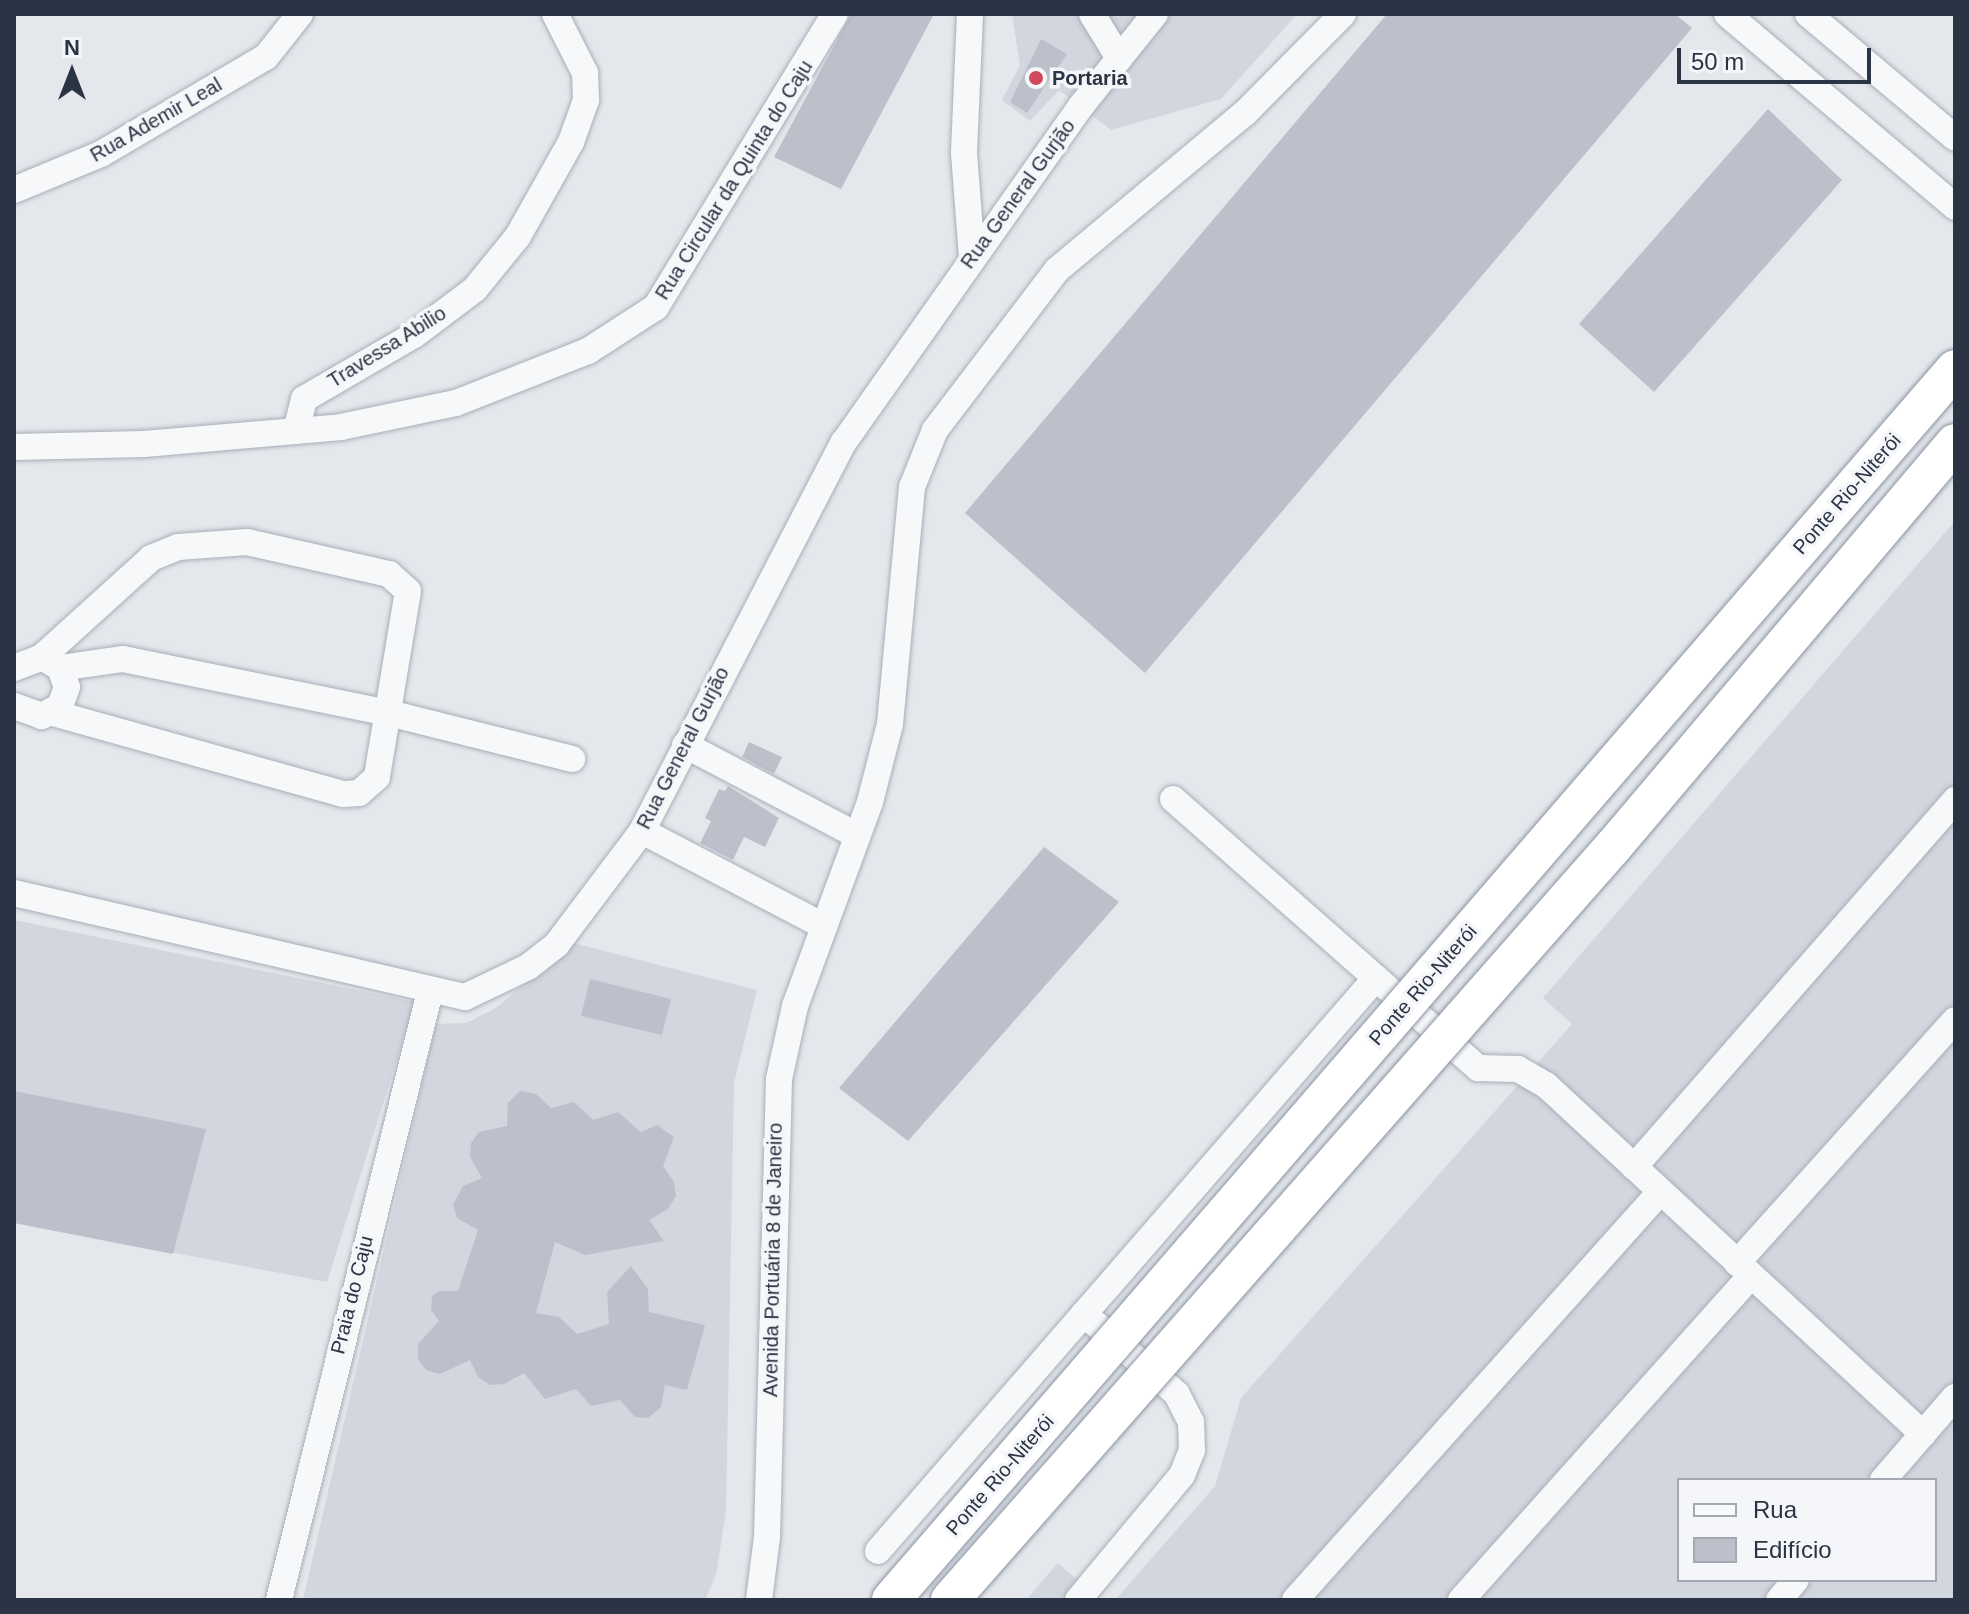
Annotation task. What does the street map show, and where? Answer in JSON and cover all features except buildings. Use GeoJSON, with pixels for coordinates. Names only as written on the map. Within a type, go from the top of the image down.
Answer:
{"type":"FeatureCollection","features":[{"type":"Feature","properties":{"kind":"highway","name":"Ponte Rio-Niterói"},"geometry":{"type":"LineString","coordinates":[[891,1600],[1955,369]]}},
{"type":"Feature","properties":{"kind":"highway"},"geometry":{"type":"LineString","coordinates":[[950,1600],[1613,847],[1955,443]]}},
{"type":"Feature","properties":{"kind":"street","name":"Travessa Abilio"},"geometry":{"type":"LineString","coordinates":[[296,431],[304,399],[414,335],[475,289],[525,225],[571,142],[586,100],[585,73],[555,14]]}},
{"type":"Feature","properties":{"kind":"street","name":"Rua Circular da Quinta do Caju"},"geometry":{"type":"LineString","coordinates":[[14,447],[144,444],[296,431],[456,403],[538,375],[644,319],[675,280],[835,14]]}},
{"type":"Feature","properties":{"kind":"street"},"geometry":{"type":"LineString","coordinates":[[970,14],[964,153],[972,258]]}},
{"type":"Feature","properties":{"kind":"street"},"geometry":{"type":"LineString","coordinates":[[1092,14],[1119,58]]}},
{"type":"Feature","properties":{"kind":"street","name":"Rua General Gurjão"},"geometry":{"type":"LineString","coordinates":[[14,893],[465,997],[528,967],[557,944],[642,831],[844,442],[1081,106],[1155,14]]}},
{"type":"Feature","properties":{"kind":"street","name":"Avenida Portuária 8 de Janeiro"},"geometry":{"type":"LineString","coordinates":[[759,1600],[767,1537],[779,1079],[795,1006],[858,836],[890,724],[912,487],[935,430],[1057,270],[1245,113],[1343,14]]}},
{"type":"Feature","properties":{"kind":"street"},"geometry":{"type":"LineString","coordinates":[[1727,14],[1955,207]]}},
{"type":"Feature","properties":{"kind":"street"},"geometry":{"type":"LineString","coordinates":[[1808,14],[1955,138]]}},
{"type":"Feature","properties":{"kind":"street","name":"Rua Ademir Leal"},"geometry":{"type":"LineString","coordinates":[[14,190],[101,154],[266,57],[293,23]]}},
{"type":"Feature","properties":{"kind":"street"},"geometry":{"type":"LineString","coordinates":[[14,706],[32,716],[52,713],[343,794],[371,787],[377,777],[408,605],[401,581],[389,574],[247,542],[178,547],[151,558],[51,663]]}},
{"type":"Feature","properties":{"kind":"street"},"geometry":{"type":"LineString","coordinates":[[14,668],[123,659],[389,713],[572,759]]}},
{"type":"Feature","properties":{"kind":"street"},"geometry":{"type":"LineString","coordinates":[[51,663],[67,687],[52,713]]}},
{"type":"Feature","properties":{"kind":"street"},"geometry":{"type":"LineString","coordinates":[[685,745],[858,836]]}},
{"type":"Feature","properties":{"kind":"street"},"geometry":{"type":"LineString","coordinates":[[1173,799],[1478,1068],[1518,1069],[1546,1085],[1923,1434]]}},
{"type":"Feature","properties":{"kind":"street"},"geometry":{"type":"LineString","coordinates":[[1634,1167],[1955,800]]}},
{"type":"Feature","properties":{"kind":"street"},"geometry":{"type":"LineString","coordinates":[[642,831],[824,926]]}},
{"type":"Feature","properties":{"kind":"street"},"geometry":{"type":"LineString","coordinates":[[878,1551],[1376,978]]}},
{"type":"Feature","properties":{"kind":"street","name":"Praia do Caju"},"geometry":{"type":"LineString","coordinates":[[279,1600],[430,991]]}},
{"type":"Feature","properties":{"kind":"street"},"geometry":{"type":"LineString","coordinates":[[1461,1600],[1955,1020]]}},
{"type":"Feature","properties":{"kind":"street"},"geometry":{"type":"LineString","coordinates":[[1295,1600],[1660,1192]]}},
{"type":"Feature","properties":{"kind":"street"},"geometry":{"type":"LineString","coordinates":[[1078,1600],[1182,1475],[1192,1450],[1191,1422],[1177,1394],[1084,1314]]}},
{"type":"Feature","properties":{"kind":"street"},"geometry":{"type":"LineString","coordinates":[[1885,1478],[1955,1397]]}},
{"type":"Feature","properties":{"kind":"street"},"geometry":{"type":"LineString","coordinates":[[1779,1600],[1794,1582]]}},
{"type":"Feature","properties":{"kind":"shaded area"},"geometry":{"type":"Polygon","coordinates":[[[1012,14],[1297,14],[1221,99],[1111,130],[1059,90],[1030,121],[1002,100],[1020,65],[1012,14]]]}},
{"type":"Feature","properties":{"kind":"shaded area"},"geometry":{"type":"Polygon","coordinates":[[[1955,521],[1955,1600],[1115,1600],[1215,1486],[1241,1398],[1572,1024],[1543,998],[1955,521]]]}},
{"type":"Feature","properties":{"kind":"shaded area"},"geometry":{"type":"Polygon","coordinates":[[[14,920],[415,1002],[327,1282],[14,1222],[14,920]]]}},
{"type":"Feature","properties":{"kind":"shaded area"},"geometry":{"type":"Polygon","coordinates":[[[573,943],[757,990],[734,1083],[726,1510],[716,1575],[705,1600],[303,1600],[436,1024],[466,1023],[496,1008],[573,943]]]}},
{"type":"Feature","properties":{"kind":"shaded area"},"geometry":{"type":"Polygon","coordinates":[[[1058,1563],[1100,1600],[1026,1600],[1058,1563]]]}},
{"type":"Feature","properties":{"kind":"place","name":"Portaria"},"geometry":{"type":"Point","coordinates":[1036,78]}}]}
